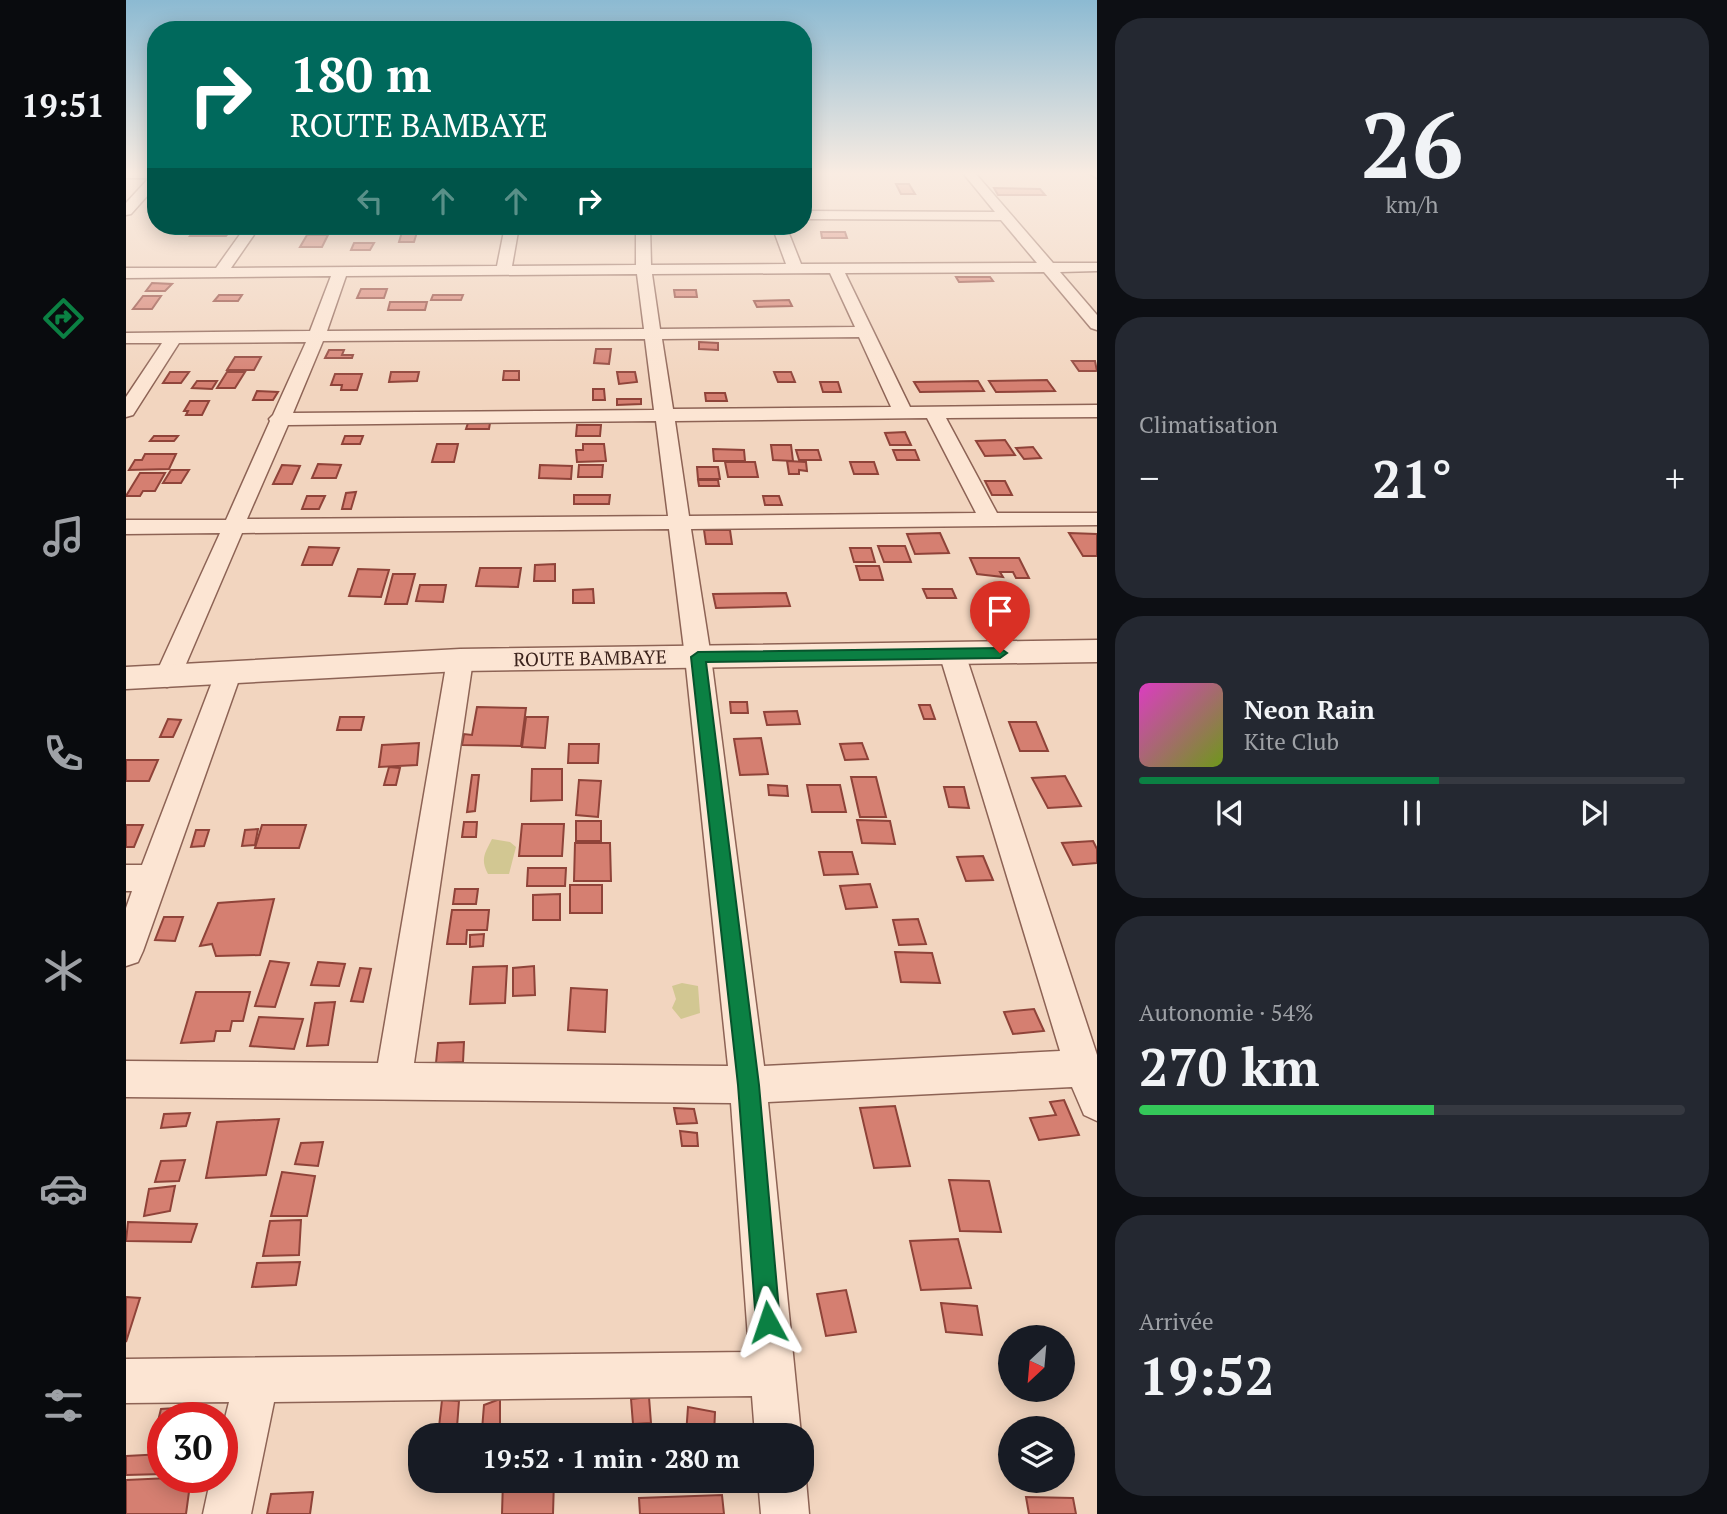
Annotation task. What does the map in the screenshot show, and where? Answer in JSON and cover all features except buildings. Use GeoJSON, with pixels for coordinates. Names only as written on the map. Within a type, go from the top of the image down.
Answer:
{"type":"FeatureCollection","features":[{"type":"Feature","properties":{"kind":"street"},"geometry":{"type":"LineString","coordinates":[[220,273],[241,244]]}},
{"type":"Feature","properties":{"kind":"street"},"geometry":{"type":"LineString","coordinates":[[504,271],[509,244]]}},
{"type":"Feature","properties":{"kind":"street"},"geometry":{"type":"LineString","coordinates":[[643,244],[644,270],[663,416],[698,657],[748,1085],[777,1423]]}},
{"type":"Feature","properties":{"kind":"street"},"geometry":{"type":"LineString","coordinates":[[786,244],[795,269]]}},
{"type":"Feature","properties":{"kind":"street"},"geometry":{"type":"LineString","coordinates":[[1027,244],[1097,325]]}},
{"type":"Feature","properties":{"kind":"street"},"geometry":{"type":"LineString","coordinates":[[126,273],[1097,267]]}},
{"type":"Feature","properties":{"kind":"street"},"geometry":{"type":"LineString","coordinates":[[836,269],[903,413]]}},
{"type":"Feature","properties":{"kind":"street"},"geometry":{"type":"LineString","coordinates":[[167,678],[278,419],[317,336],[340,273]]}},
{"type":"Feature","properties":{"kind":"street"},"geometry":{"type":"LineString","coordinates":[[126,338],[865,332]]}},
{"type":"Feature","properties":{"kind":"street"},"geometry":{"type":"LineString","coordinates":[[126,411],[174,337]]}},
{"type":"Feature","properties":{"kind":"street"},"geometry":{"type":"LineString","coordinates":[[278,419],[1097,411]]}},
{"type":"Feature","properties":{"kind":"street"},"geometry":{"type":"LineString","coordinates":[[934,413],[990,520]]}},
{"type":"Feature","properties":{"kind":"street"},"geometry":{"type":"LineString","coordinates":[[126,527],[1097,519]]}},
{"type":"Feature","properties":{"kind":"street","name":"ROUTE BAMBAYE"},"geometry":{"type":"LineString","coordinates":[[126,678],[167,678],[460,660],[1097,652]]}},
{"type":"Feature","properties":{"kind":"street"},"geometry":{"type":"LineString","coordinates":[[952,653],[1083,1068],[1097,1102]]}},
{"type":"Feature","properties":{"kind":"street"},"geometry":{"type":"LineString","coordinates":[[393,1083],[460,660]]}},
{"type":"Feature","properties":{"kind":"street"},"geometry":{"type":"LineString","coordinates":[[126,951],[139,878],[228,674]]}},
{"type":"Feature","properties":{"kind":"street"},"geometry":{"type":"LineString","coordinates":[[126,1079],[748,1085],[1083,1068]]}},
{"type":"Feature","properties":{"kind":"street"},"geometry":{"type":"LineString","coordinates":[[126,1381],[773,1374]]}},
{"type":"Feature","properties":{"kind":"street"},"geometry":{"type":"LineString","coordinates":[[228,1514],[256,1380]]}},
{"type":"Feature","properties":{"kind":"street"},"geometry":{"type":"LineString","coordinates":[[783,1493],[785,1514]]}},
{"type":"Feature","properties":{"kind":"shaded area"},"geometry":{"type":"Polygon","coordinates":[[[492,839],[510,842],[516,847],[509,874],[488,874],[484,860],[492,839]]]}},
{"type":"Feature","properties":{"kind":"shaded area"},"geometry":{"type":"Polygon","coordinates":[[[682,983],[698,986],[700,1013],[681,1019],[672,1008],[676,999],[672,986],[682,983]]]}},
{"type":"Feature","properties":{"kind":"route"},"geometry":{"type":"LineString","coordinates":[[768,1322],[748,1085],[698,657],[1000,653]]}}]}
